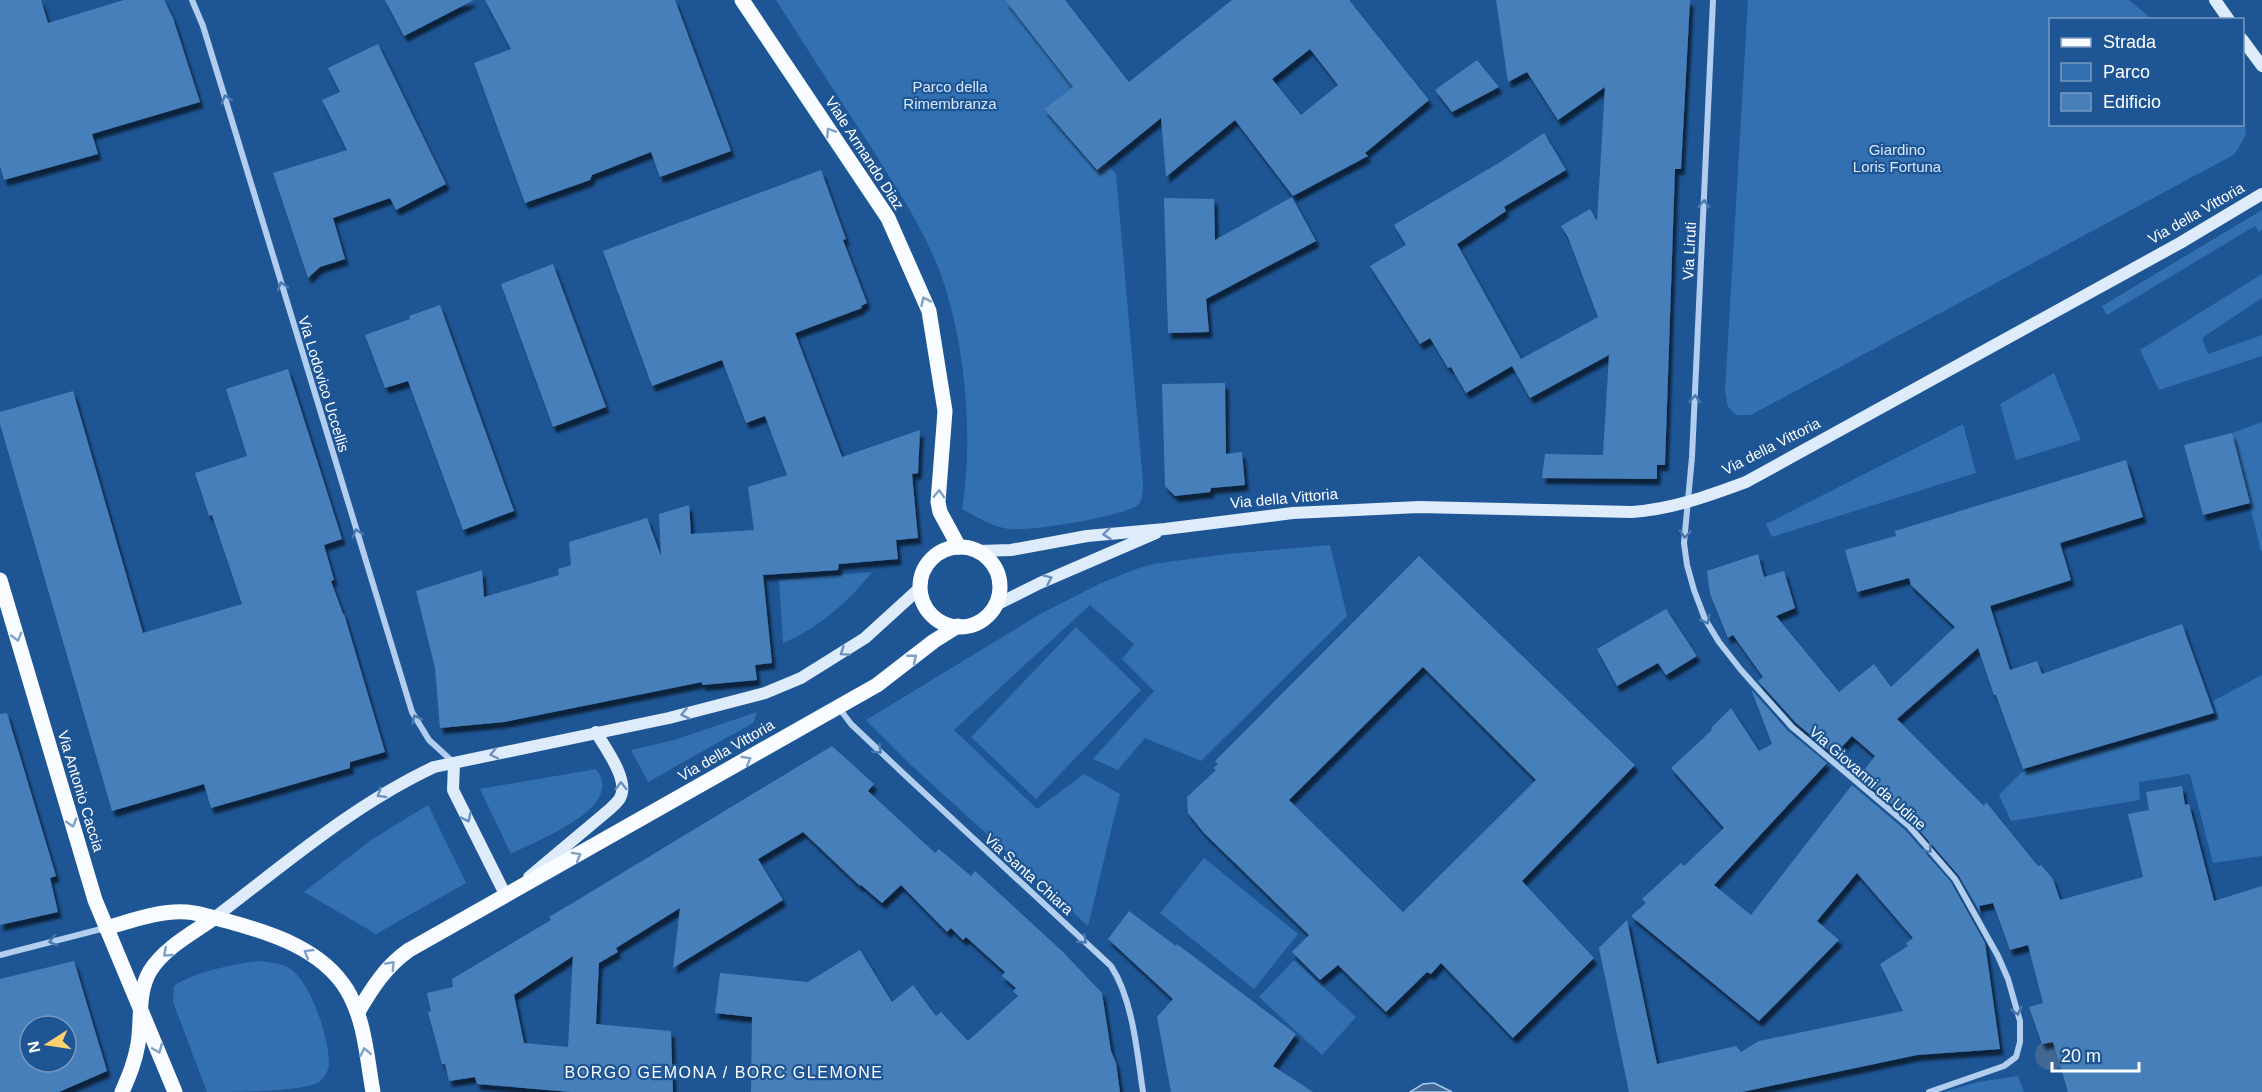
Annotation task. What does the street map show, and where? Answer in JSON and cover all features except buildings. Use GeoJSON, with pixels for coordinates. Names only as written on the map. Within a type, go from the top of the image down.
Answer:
{"type":"FeatureCollection","features":[{"type":"Feature","properties":{"kind":"main road","name":"Viale Armando Diaz"},"geometry":{"type":"LineString","coordinates":[[742,0],[888,218],[929,311],[945,411],[938,502],[940,512],[959,547]]}},
{"type":"Feature","properties":{"kind":"main road"},"geometry":{"type":"LineString","coordinates":[[959,547],[979,551],[989,558],[998,573],[1000,593],[996,605],[988,616],[976,624],[958,626],[944,623],[930,613],[923,600],[921,587],[924,571],[940,552],[959,547]]}},
{"type":"Feature","properties":{"kind":"main road","name":"Via Antonio Caccia"},"geometry":{"type":"LineString","coordinates":[[0,580],[95,900],[175,1092]]}},
{"type":"Feature","properties":{"kind":"main road","name":"Via della Vittoria"},"geometry":{"type":"LineString","coordinates":[[358,1012],[373,986],[393,961],[409,950],[877,685],[934,641],[958,626]]}},
{"type":"Feature","properties":{"kind":"main road"},"geometry":{"type":"LineString","coordinates":[[106,928],[171,913],[187,912],[283,939],[319,959],[347,990],[358,1012],[373,1092]]}},
{"type":"Feature","properties":{"kind":"main road"},"geometry":{"type":"LineString","coordinates":[[122,1092],[133,1070],[139,1042],[143,987],[150,972],[158,961],[214,918]]}},
{"type":"Feature","properties":{"kind":"street","name":"Via Lodovico Uccellis"},"geometry":{"type":"LineString","coordinates":[[192,0],[203,26],[233,123],[412,712],[429,740],[453,762]]}},
{"type":"Feature","properties":{"kind":"street","name":"Via Liruti"},"geometry":{"type":"LineString","coordinates":[[1689,503],[1713,0]]}},
{"type":"Feature","properties":{"kind":"street"},"geometry":{"type":"LineString","coordinates":[[2215,0],[2228,18]]}},
{"type":"Feature","properties":{"kind":"street"},"geometry":{"type":"LineString","coordinates":[[2244,42],[2262,66]]}},
{"type":"Feature","properties":{"kind":"street"},"geometry":{"type":"LineString","coordinates":[[2249,202],[2262,182]]}},
{"type":"Feature","properties":{"kind":"street","name":"Via della Vittoria"},"geometry":{"type":"LineString","coordinates":[[979,551],[1011,550],[1087,536],[1293,513],[1419,507],[1632,512],[1664,509],[1689,503],[1746,482],[2216,223],[2262,194]]}},
{"type":"Feature","properties":{"kind":"street","name":"Via Giovanni da Udine"},"geometry":{"type":"LineString","coordinates":[[1689,503],[1684,543],[1687,565],[1705,619],[1719,642],[1792,727],[1909,826],[1955,879],[1991,941],[2008,979],[2020,1021],[2020,1041],[2016,1057],[2004,1066],[1929,1092]]}},
{"type":"Feature","properties":{"kind":"street","name":"Via della Vittoria"},"geometry":{"type":"LineString","coordinates":[[996,605],[1040,582],[1165,529]]}},
{"type":"Feature","properties":{"kind":"street","name":"Via della Vittoria"},"geometry":{"type":"LineString","coordinates":[[214,918],[362,806],[401,782],[434,767],[453,762],[732,703],[765,693],[801,678],[865,638],[921,587]]}},
{"type":"Feature","properties":{"kind":"street","name":"Via Santa Chiara"},"geometry":{"type":"LineString","coordinates":[[838,708],[851,724],[898,769],[1111,966],[1121,981],[1127,1002],[1143,1092]]}},
{"type":"Feature","properties":{"kind":"street","name":"Via della Vittoria"},"geometry":{"type":"LineString","coordinates":[[506,896],[610,809],[620,798],[623,788],[620,774],[596,732]]}},
{"type":"Feature","properties":{"kind":"street"},"geometry":{"type":"LineString","coordinates":[[453,762],[453,790],[506,896]]}},
{"type":"Feature","properties":{"kind":"street"},"geometry":{"type":"LineString","coordinates":[[0,955],[106,928]]}},
{"type":"Feature","properties":{"kind":"green space","name":"Parco della Rimembranza"},"geometry":{"type":"Polygon","coordinates":[[[776,0],[1005,0],[1073,87],[1044,109],[1096,170],[1106,162],[1116,174],[1143,482],[1139,504],[1131,509],[1098,518],[1055,526],[1018,529],[996,526],[962,509],[967,450],[965,386],[955,324],[938,267],[923,234],[896,187],[776,0]]]}},
{"type":"Feature","properties":{"kind":"green space","name":"Giardino Loris Fortuna"},"geometry":{"type":"Polygon","coordinates":[[[1748,0],[2129,0],[2151,18],[2049,18],[2049,126],[2244,126],[2244,117],[2246,134],[2235,154],[1751,415],[1736,415],[1728,407],[1725,391],[1748,0]]]}},
{"type":"Feature","properties":{"kind":"green space"},"geometry":{"type":"Polygon","coordinates":[[[2262,210],[2262,230],[2259,232],[2255,226],[2107,315],[2102,306],[2262,210]]]}},
{"type":"Feature","properties":{"kind":"green space"},"geometry":{"type":"Polygon","coordinates":[[[2262,274],[2262,298],[2202,338],[2208,354],[2262,335],[2262,356],[2159,390],[2140,350],[2262,274]]]}},
{"type":"Feature","properties":{"kind":"green space"},"geometry":{"type":"Polygon","coordinates":[[[2054,373],[2081,440],[2016,460],[2000,404],[2054,373]]]}},
{"type":"Feature","properties":{"kind":"green space"},"geometry":{"type":"Polygon","coordinates":[[[2262,422],[2262,551],[2261,551],[2232,433],[2262,422]]]}},
{"type":"Feature","properties":{"kind":"green space"},"geometry":{"type":"Polygon","coordinates":[[[1963,424],[1976,473],[1772,537],[1766,524],[1963,424]]]}},
{"type":"Feature","properties":{"kind":"green space"},"geometry":{"type":"Polygon","coordinates":[[[1330,545],[1347,616],[1201,761],[1145,738],[1118,770],[1093,759],[1154,691],[1122,659],[1134,644],[1090,605],[954,730],[1037,809],[1084,774],[1120,794],[1088,926],[912,766],[866,720],[1042,613],[1099,584],[1133,570],[1153,564],[1227,554],[1330,545]]]}},
{"type":"Feature","properties":{"kind":"green space"},"geometry":{"type":"Polygon","coordinates":[[[872,572],[853,594],[821,622],[783,643],[779,580],[872,572]]]}},
{"type":"Feature","properties":{"kind":"green space"},"geometry":{"type":"Polygon","coordinates":[[[1076,627],[1141,690],[1036,799],[971,737],[1076,627]]]}},
{"type":"Feature","properties":{"kind":"green space"},"geometry":{"type":"Polygon","coordinates":[[[2262,675],[2262,856],[2213,863],[2190,774],[2139,782],[2140,800],[2011,821],[1999,795],[2022,772],[2219,719],[2213,701],[2262,675]]]}},
{"type":"Feature","properties":{"kind":"green space"},"geometry":{"type":"Polygon","coordinates":[[[757,712],[753,723],[648,782],[631,750],[674,740],[757,712]]]}},
{"type":"Feature","properties":{"kind":"green space"},"geometry":{"type":"Polygon","coordinates":[[[596,769],[602,783],[599,797],[590,809],[575,821],[511,854],[480,789],[596,769]]]}},
{"type":"Feature","properties":{"kind":"green space"},"geometry":{"type":"Polygon","coordinates":[[[428,805],[466,883],[376,934],[304,892],[371,840],[428,805]]]}},
{"type":"Feature","properties":{"kind":"green space"},"geometry":{"type":"Polygon","coordinates":[[[1204,858],[1298,934],[1254,989],[1160,913],[1204,858]]]}},
{"type":"Feature","properties":{"kind":"green space"},"geometry":{"type":"Polygon","coordinates":[[[1294,960],[1356,1017],[1322,1055],[1259,997],[1294,960]]]}},
{"type":"Feature","properties":{"kind":"green space"},"geometry":{"type":"Polygon","coordinates":[[[261,961],[288,967],[304,984],[317,1011],[326,1039],[329,1063],[327,1072],[318,1083],[308,1086],[264,1091],[207,1092],[173,1002],[174,986],[204,972],[261,961]]]}},
{"type":"Feature","properties":{"kind":"green space"},"geometry":{"type":"Polygon","coordinates":[[[2018,1076],[2024,1092],[1943,1092],[1978,1082],[2018,1076]]]}},
{"type":"Feature","properties":{"kind":"shaded area"},"geometry":{"type":"Polygon","coordinates":[[[1434,1083],[1452,1092],[1410,1092],[1423,1084],[1434,1083]]]}},
{"type":"Feature","properties":{"kind":"waterway"},"geometry":{"type":"LineString","coordinates":[[2050,1055],[2096,1041]]}},
{"type":"Feature","properties":{"kind":"district","name":"BORGO GEMONA / BORC GLEMONE"},"geometry":{"type":"Point","coordinates":[724,1072]}}]}
